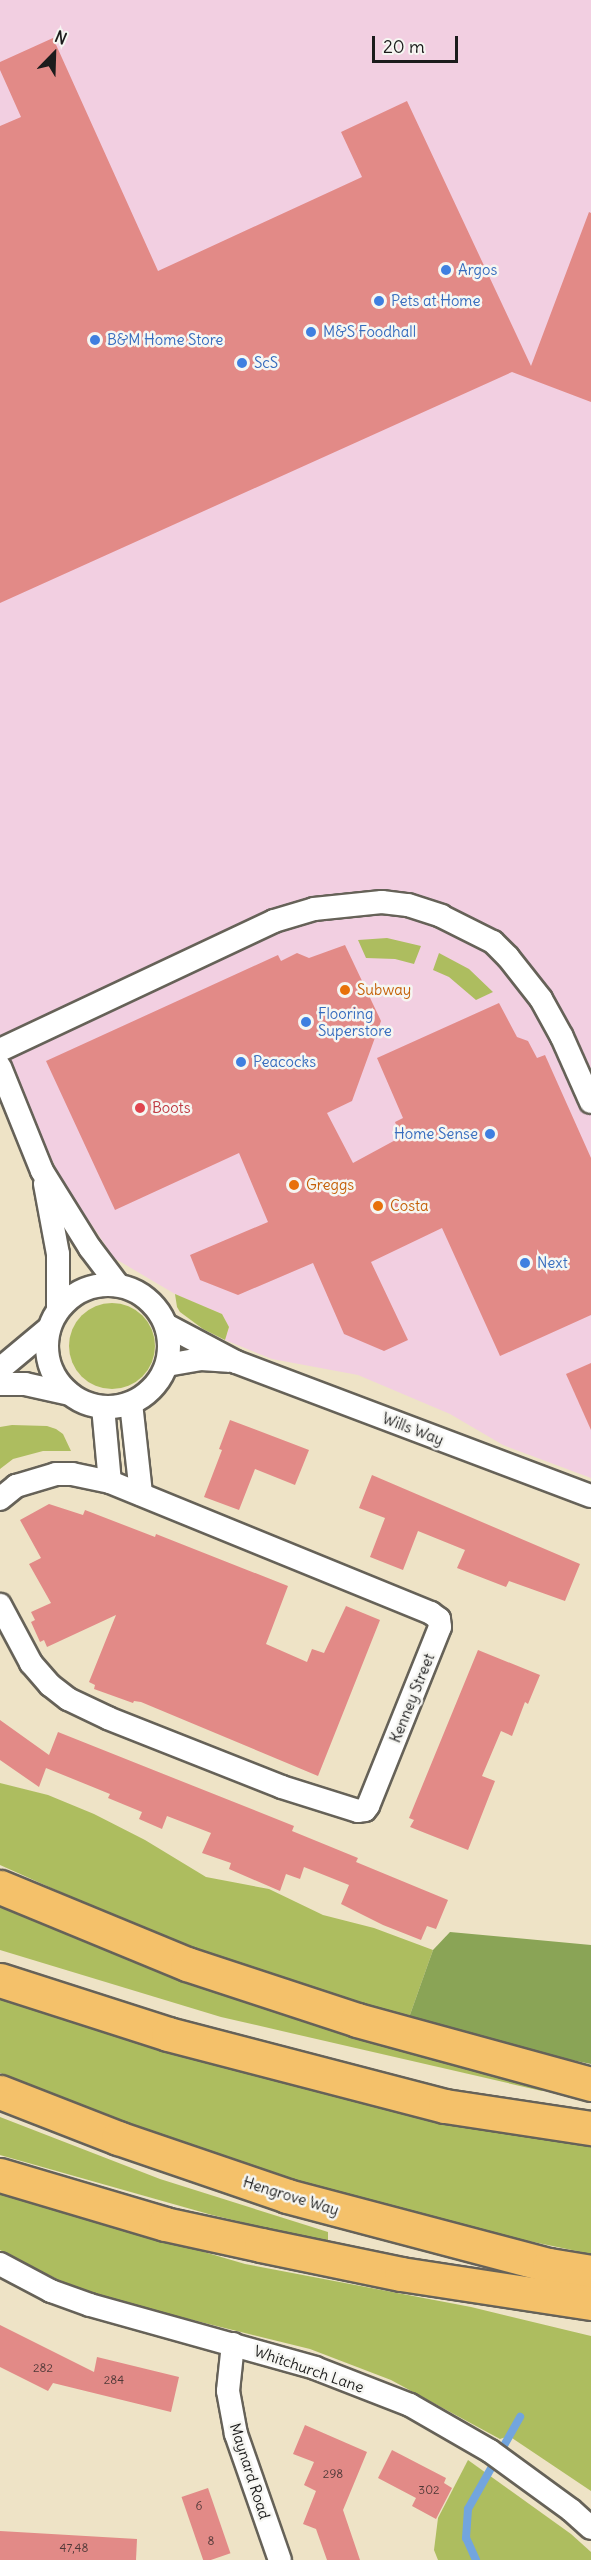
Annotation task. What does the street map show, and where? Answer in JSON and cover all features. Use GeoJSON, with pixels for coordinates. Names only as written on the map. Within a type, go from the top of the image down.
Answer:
{"type":"FeatureCollection","features":[{"type":"Feature","properties":{"kind":"highway"},"geometry":{"type":"LineString","coordinates":[[0,1887],[187,1964],[357,2020],[591,2084]]}},
{"type":"Feature","properties":{"kind":"highway"},"geometry":{"type":"LineString","coordinates":[[0,1980],[168,2034],[445,2106],[591,2128]]}},
{"type":"Feature","properties":{"kind":"highway","name":"Hengrove Way"},"geometry":{"type":"LineString","coordinates":[[0,2092],[118,2138],[287,2196],[549,2265],[591,2272]]}},
{"type":"Feature","properties":{"kind":"highway"},"geometry":{"type":"LineString","coordinates":[[0,2175],[165,2224],[261,2245],[401,2274],[591,2303]]}},
{"type":"Feature","properties":{"kind":"street"},"geometry":{"type":"LineString","coordinates":[[0,1050],[274,921],[314,909],[382,902],[408,904],[441,916],[493,942],[501,950],[541,999],[562,1037],[591,1102]]}},
{"type":"Feature","properties":{"kind":"street","name":"Wills Way"},"geometry":{"type":"LineString","coordinates":[[0,1067],[42,1171],[90,1248],[118,1285],[147,1298],[158,1310],[166,1325],[170,1352],[159,1381],[147,1394],[131,1403],[103,1407],[85,1403],[70,1394],[57,1381],[49,1364],[46,1346],[54,1319],[58,1254],[42,1171]]}},
{"type":"Feature","properties":{"kind":"street"},"geometry":{"type":"LineString","coordinates":[[0,1369],[54,1319],[75,1294],[95,1286],[118,1285]]}},
{"type":"Feature","properties":{"kind":"street","name":"Wills Way"},"geometry":{"type":"LineString","coordinates":[[166,1325],[236,1362],[591,1496]]}},
{"type":"Feature","properties":{"kind":"street","name":"Wills Way"},"geometry":{"type":"LineString","coordinates":[[166,1365],[201,1359],[236,1362]]}},
{"type":"Feature","properties":{"kind":"street","name":"Wills Way"},"geometry":{"type":"LineString","coordinates":[[0,1384],[25,1384],[70,1394]]}},
{"type":"Feature","properties":{"kind":"street"},"geometry":{"type":"LineString","coordinates":[[131,1403],[141,1494]]}},
{"type":"Feature","properties":{"kind":"street"},"geometry":{"type":"LineString","coordinates":[[103,1407],[110,1482]]}},
{"type":"Feature","properties":{"kind":"street","name":"Kenney Street"},"geometry":{"type":"LineString","coordinates":[[0,1498],[16,1486],[57,1474],[72,1474],[110,1482],[169,1508],[394,1597],[439,1619],[440,1627],[365,1810],[351,1810],[282,1786],[108,1718],[68,1699],[50,1685],[31,1663],[0,1605]]}},
{"type":"Feature","properties":{"kind":"street","name":"Whitchurch Lane"},"geometry":{"type":"LineString","coordinates":[[0,2264],[51,2291],[90,2305],[315,2368],[410,2405],[490,2451],[524,2474],[591,2528]]}},
{"type":"Feature","properties":{"kind":"street","name":"Maynard Road"},"geometry":{"type":"LineString","coordinates":[[233,2344],[228,2391],[236,2434],[280,2560]]}},
{"type":"Feature","properties":{"kind":"shaded area"},"geometry":{"type":"Polygon","coordinates":[[[0,0],[591,0],[591,1478],[503,1445],[450,1414],[358,1375],[272,1359],[225,1340],[229,1327],[222,1314],[175,1294],[114,1258],[61,1179],[0,1048],[0,0]]]}},
{"type":"Feature","properties":{"kind":"green space"},"geometry":{"type":"Polygon","coordinates":[[[387,938],[421,946],[414,964],[395,959],[366,958],[358,940],[387,938]]]}},
{"type":"Feature","properties":{"kind":"green space"},"geometry":{"type":"Polygon","coordinates":[[[439,953],[469,969],[493,992],[476,1000],[449,977],[433,970],[439,953]]]}},
{"type":"Feature","properties":{"kind":"green space"},"geometry":{"type":"Polygon","coordinates":[[[175,1294],[222,1314],[229,1327],[225,1340],[203,1329],[180,1312],[175,1294]]]}},
{"type":"Feature","properties":{"kind":"green space"},"geometry":{"type":"Polygon","coordinates":[[[112,1303],[129,1306],[143,1315],[152,1329],[155,1346],[152,1363],[143,1377],[129,1386],[112,1389],[95,1386],[81,1377],[72,1363],[69,1346],[72,1329],[81,1315],[95,1306],[112,1303]]]}},
{"type":"Feature","properties":{"kind":"green space"},"geometry":{"type":"Polygon","coordinates":[[[47,1426],[56,1429],[63,1434],[71,1451],[43,1451],[13,1459],[0,1469],[0,1427],[47,1426]]]}},
{"type":"Feature","properties":{"kind":"green space"},"geometry":{"type":"Polygon","coordinates":[[[0,1783],[48,1795],[94,1814],[145,1840],[206,1877],[269,1889],[323,1915],[374,1928],[433,1950],[406,2026],[255,1979],[0,1865],[0,1783]]]}},
{"type":"Feature","properties":{"kind":"green space"},"geometry":{"type":"Polygon","coordinates":[[[0,1898],[540,2083],[542,2091],[221,2017],[0,1950],[0,1898]]]}},
{"type":"Feature","properties":{"kind":"green space"},"geometry":{"type":"Polygon","coordinates":[[[450,1932],[591,1945],[591,2064],[406,2026],[433,1950],[450,1932]]]}},
{"type":"Feature","properties":{"kind":"green space"},"geometry":{"type":"Polygon","coordinates":[[[0,1996],[591,2137],[591,2254],[456,2226],[288,2180],[120,2122],[0,2073],[0,1996]]]}},
{"type":"Feature","properties":{"kind":"green space"},"geometry":{"type":"Polygon","coordinates":[[[0,2117],[160,2179],[328,2232],[328,2243],[212,2215],[0,2155],[0,2117]]]}},
{"type":"Feature","properties":{"kind":"green space"},"geometry":{"type":"Polygon","coordinates":[[[0,2192],[245,2264],[471,2307],[591,2336],[591,2491],[509,2436],[500,2439],[391,2380],[310,2349],[116,2301],[68,2284],[25,2264],[0,2250],[0,2192]]]}},
{"type":"Feature","properties":{"kind":"green space"},"geometry":{"type":"Polygon","coordinates":[[[468,2460],[571,2534],[591,2552],[591,2560],[438,2560],[434,2550],[438,2518],[468,2460]]]}},
{"type":"Feature","properties":{"kind":"building"},"geometry":{"type":"Polygon","coordinates":[[[53,38],[158,271],[362,177],[341,132],[407,101],[531,366],[589,212],[591,213],[591,402],[512,372],[0,603],[0,126],[21,117],[0,70],[0,62],[53,38]]]}},
{"type":"Feature","properties":{"kind":"building"},"geometry":{"type":"Polygon","coordinates":[[[345,945],[381,1021],[352,1101],[327,1113],[353,1163],[401,1137],[395,1122],[403,1118],[377,1058],[499,1003],[517,1037],[528,1041],[537,1058],[545,1055],[591,1158],[591,1315],[500,1356],[442,1228],[371,1262],[408,1340],[384,1351],[344,1334],[313,1263],[238,1295],[200,1280],[190,1255],[268,1222],[239,1153],[115,1210],[46,1061],[278,955],[281,961],[297,953],[309,958],[345,945]]]}},
{"type":"Feature","properties":{"kind":"building"},"geometry":{"type":"Polygon","coordinates":[[[591,1363],[591,1430],[566,1374],[591,1363]]]}},
{"type":"Feature","properties":{"kind":"building"},"geometry":{"type":"Polygon","coordinates":[[[230,1420],[309,1450],[295,1485],[255,1469],[239,1510],[204,1497],[222,1450],[219,1449],[230,1420]]]}},
{"type":"Feature","properties":{"kind":"building"},"geometry":{"type":"Polygon","coordinates":[[[372,1475],[580,1564],[565,1601],[509,1581],[506,1587],[457,1568],[465,1550],[418,1531],[403,1570],[370,1557],[385,1518],[359,1508],[372,1475]]]}},
{"type":"Feature","properties":{"kind":"building"},"geometry":{"type":"Polygon","coordinates":[[[49,1504],[83,1515],[85,1510],[155,1537],[156,1534],[288,1586],[266,1644],[307,1662],[312,1649],[324,1653],[346,1606],[380,1620],[318,1776],[141,1702],[134,1701],[133,1703],[94,1689],[95,1685],[89,1682],[116,1615],[47,1647],[44,1640],[40,1642],[31,1622],[35,1620],[31,1612],[51,1603],[29,1564],[41,1558],[20,1520],[49,1504]]]}},
{"type":"Feature","properties":{"kind":"building"},"geometry":{"type":"Polygon","coordinates":[[[478,1650],[540,1675],[528,1704],[525,1702],[512,1736],[501,1731],[482,1776],[495,1781],[468,1850],[410,1827],[414,1820],[409,1818],[478,1650]]]}},
{"type":"Feature","properties":{"kind":"building"},"geometry":{"type":"Polygon","coordinates":[[[0,1720],[49,1755],[58,1732],[294,1826],[292,1831],[358,1858],[356,1862],[448,1900],[436,1929],[427,1926],[421,1940],[383,1925],[341,1904],[349,1885],[304,1867],[300,1879],[286,1874],[280,1891],[229,1869],[231,1863],[202,1853],[211,1833],[167,1816],[162,1829],[139,1819],[142,1812],[108,1798],[110,1794],[46,1768],[39,1787],[0,1760],[0,1720]]]}},
{"type":"Feature","properties":{"kind":"building"},"geometry":{"type":"Polygon","coordinates":[[[0,2325],[94,2372],[97,2357],[179,2377],[171,2412],[53,2383],[48,2391],[0,2367],[0,2325]]]}},
{"type":"Feature","properties":{"kind":"building"},"geometry":{"type":"Polygon","coordinates":[[[305,2425],[367,2452],[343,2510],[360,2560],[327,2560],[316,2529],[303,2524],[316,2491],[304,2485],[314,2462],[293,2454],[305,2425]]]}},
{"type":"Feature","properties":{"kind":"building"},"geometry":{"type":"Polygon","coordinates":[[[392,2450],[446,2478],[444,2483],[452,2488],[436,2519],[412,2506],[416,2498],[378,2478],[392,2450]]]}},
{"type":"Feature","properties":{"kind":"building"},"geometry":{"type":"Polygon","coordinates":[[[208,2488],[230,2553],[211,2560],[203,2560],[182,2497],[208,2488]]]}},
{"type":"Feature","properties":{"kind":"building"},"geometry":{"type":"Polygon","coordinates":[[[0,2531],[137,2539],[136,2560],[0,2560],[0,2531]]]}},
{"type":"Feature","properties":{"kind":"waterway"},"geometry":{"type":"LineString","coordinates":[[476,2560],[466,2538],[468,2509],[520,2417]]}},
{"type":"Feature","properties":{"kind":"place","name":"Argos"},"geometry":{"type":"Point","coordinates":[446,270]}},
{"type":"Feature","properties":{"kind":"place","name":"Pets at Home"},"geometry":{"type":"Point","coordinates":[379,301]}},
{"type":"Feature","properties":{"kind":"place","name":"M&S Foodhall"},"geometry":{"type":"Point","coordinates":[311,332]}},
{"type":"Feature","properties":{"kind":"place","name":"B&M Home Store"},"geometry":{"type":"Point","coordinates":[95,340]}},
{"type":"Feature","properties":{"kind":"place","name":"ScS"},"geometry":{"type":"Point","coordinates":[242,363]}},
{"type":"Feature","properties":{"kind":"place","name":"Subway"},"geometry":{"type":"Point","coordinates":[345,990]}},
{"type":"Feature","properties":{"kind":"place","name":"Flooring Superstore"},"geometry":{"type":"Point","coordinates":[306,1022]}},
{"type":"Feature","properties":{"kind":"place","name":"Peacocks"},"geometry":{"type":"Point","coordinates":[241,1062]}},
{"type":"Feature","properties":{"kind":"place","name":"Boots"},"geometry":{"type":"Point","coordinates":[140,1108]}},
{"type":"Feature","properties":{"kind":"place","name":"Home Sense"},"geometry":{"type":"Point","coordinates":[490,1134]}},
{"type":"Feature","properties":{"kind":"place","name":"Greggs"},"geometry":{"type":"Point","coordinates":[294,1185]}},
{"type":"Feature","properties":{"kind":"place","name":"Costa"},"geometry":{"type":"Point","coordinates":[378,1206]}},
{"type":"Feature","properties":{"kind":"place","name":"Next"},"geometry":{"type":"Point","coordinates":[525,1263]}}]}
